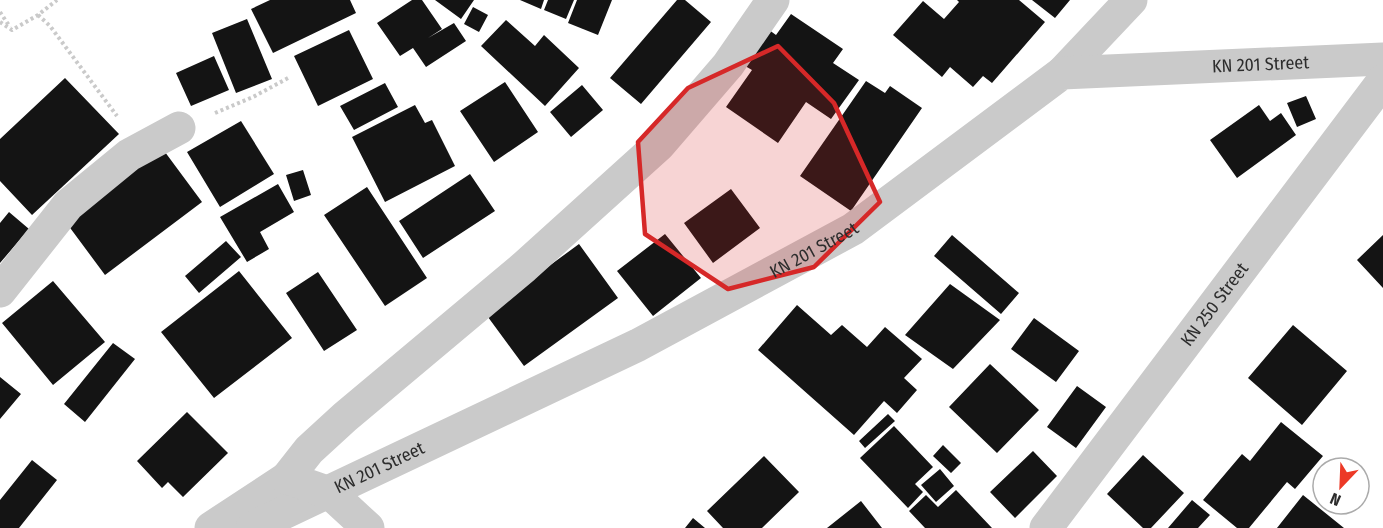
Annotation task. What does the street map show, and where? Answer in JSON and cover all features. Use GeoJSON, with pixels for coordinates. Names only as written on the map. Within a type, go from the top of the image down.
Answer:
{"type":"FeatureCollection","features":[{"type":"Feature","properties":{"kind":"street"},"geometry":{"type":"LineString","coordinates":[[211,528],[287,478],[309,450],[345,417],[524,267],[659,145],[728,65],[772,0]]}},
{"type":"Feature","properties":{"kind":"street"},"geometry":{"type":"LineString","coordinates":[[1062,73],[1131,0]]}},
{"type":"Feature","properties":{"kind":"street","name":"KN 201 Street"},"geometry":{"type":"LineString","coordinates":[[252,528],[638,345],[853,230],[1062,73],[1383,59]]}},
{"type":"Feature","properties":{"kind":"street","name":"KN 250 Street"},"geometry":{"type":"LineString","coordinates":[[1046,528],[1383,81]]}},
{"type":"Feature","properties":{"kind":"street"},"geometry":{"type":"LineString","coordinates":[[0,291],[68,205],[129,155],[179,128]]}},
{"type":"Feature","properties":{"kind":"street"},"geometry":{"type":"LineString","coordinates":[[287,478],[330,493],[368,528]]}},
{"type":"Feature","properties":{"kind":"path"},"geometry":{"type":"LineString","coordinates":[[12,30],[38,15],[57,0]]}},
{"type":"Feature","properties":{"kind":"path"},"geometry":{"type":"LineString","coordinates":[[0,12],[12,30]]}},
{"type":"Feature","properties":{"kind":"path"},"geometry":{"type":"LineString","coordinates":[[38,15],[50,26],[117,117],[124,120]]}},
{"type":"Feature","properties":{"kind":"path"},"geometry":{"type":"LineString","coordinates":[[0,22],[12,30]]}},
{"type":"Feature","properties":{"kind":"path"},"geometry":{"type":"LineString","coordinates":[[179,128],[253,97],[290,77]]}},
{"type":"Feature","properties":{"kind":"highlighted area"},"geometry":{"type":"Polygon","coordinates":[[[778,46],[834,103],[880,202],[814,267],[728,289],[645,234],[638,142],[688,88],[778,46]]]}},
{"type":"Feature","properties":{"kind":"building"},"geometry":{"type":"Polygon","coordinates":[[[270,0],[350,0],[356,13],[273,53],[251,9],[270,0]]]}},
{"type":"Feature","properties":{"kind":"building"},"geometry":{"type":"Polygon","coordinates":[[[412,0],[422,0],[442,29],[428,38],[454,23],[466,41],[426,67],[413,48],[400,56],[377,23],[412,0]]]}},
{"type":"Feature","properties":{"kind":"building"},"geometry":{"type":"Polygon","coordinates":[[[435,0],[474,0],[461,19],[435,0]]]}},
{"type":"Feature","properties":{"kind":"building"},"geometry":{"type":"Polygon","coordinates":[[[520,0],[544,0],[541,9],[520,0]]]}},
{"type":"Feature","properties":{"kind":"building"},"geometry":{"type":"Polygon","coordinates":[[[548,0],[574,0],[566,19],[544,10],[548,0]]]}},
{"type":"Feature","properties":{"kind":"building"},"geometry":{"type":"Polygon","coordinates":[[[577,0],[612,0],[598,35],[568,23],[577,0]]]}},
{"type":"Feature","properties":{"kind":"building"},"geometry":{"type":"Polygon","coordinates":[[[677,0],[685,0],[711,22],[641,104],[610,78],[677,0]]]}},
{"type":"Feature","properties":{"kind":"building"},"geometry":{"type":"Polygon","coordinates":[[[957,0],[1019,0],[1045,22],[992,83],[983,76],[973,87],[950,67],[942,77],[893,35],[923,1],[944,19],[959,2],[957,0]]]}},
{"type":"Feature","properties":{"kind":"building"},"geometry":{"type":"Polygon","coordinates":[[[1032,0],[1070,0],[1055,18],[1032,0]]]}},
{"type":"Feature","properties":{"kind":"building"},"geometry":{"type":"Polygon","coordinates":[[[473,7],[488,15],[479,32],[464,24],[473,7]]]}},
{"type":"Feature","properties":{"kind":"building"},"geometry":{"type":"Polygon","coordinates":[[[791,14],[843,49],[833,63],[859,80],[831,119],[806,102],[778,143],[726,107],[752,70],[740,63],[765,27],[776,35],[791,14]]]}},
{"type":"Feature","properties":{"kind":"building"},"geometry":{"type":"Polygon","coordinates":[[[247,19],[272,79],[236,93],[212,33],[247,19]]]}},
{"type":"Feature","properties":{"kind":"building"},"geometry":{"type":"Polygon","coordinates":[[[506,20],[535,46],[544,35],[579,68],[545,106],[481,46],[506,20]]]}},
{"type":"Feature","properties":{"kind":"building"},"geometry":{"type":"Polygon","coordinates":[[[349,30],[373,79],[318,106],[294,56],[349,30]]]}},
{"type":"Feature","properties":{"kind":"building"},"geometry":{"type":"Polygon","coordinates":[[[214,56],[229,90],[191,106],[176,73],[214,56]]]}},
{"type":"Feature","properties":{"kind":"building"},"geometry":{"type":"Polygon","coordinates":[[[65,78],[119,134],[32,215],[0,181],[0,139],[65,78]]]}},
{"type":"Feature","properties":{"kind":"building"},"geometry":{"type":"Polygon","coordinates":[[[866,81],[885,93],[890,86],[922,108],[851,211],[800,176],[866,81]]]}},
{"type":"Feature","properties":{"kind":"building"},"geometry":{"type":"Polygon","coordinates":[[[505,82],[538,132],[494,162],[460,111],[505,82]]]}},
{"type":"Feature","properties":{"kind":"building"},"geometry":{"type":"Polygon","coordinates":[[[385,83],[398,107],[354,130],[340,106],[385,83]]]}},
{"type":"Feature","properties":{"kind":"building"},"geometry":{"type":"Polygon","coordinates":[[[582,85],[603,110],[571,137],[550,112],[582,85]]]}},
{"type":"Feature","properties":{"kind":"building"},"geometry":{"type":"Polygon","coordinates":[[[1306,96],[1316,119],[1297,127],[1287,103],[1306,96]]]}},
{"type":"Feature","properties":{"kind":"building"},"geometry":{"type":"Polygon","coordinates":[[[415,105],[425,123],[432,120],[455,166],[385,202],[352,137],[415,105]]]}},
{"type":"Feature","properties":{"kind":"building"},"geometry":{"type":"Polygon","coordinates":[[[1259,105],[1270,121],[1281,113],[1296,135],[1237,178],[1210,140],[1259,105]]]}},
{"type":"Feature","properties":{"kind":"building"},"geometry":{"type":"Polygon","coordinates":[[[241,121],[274,174],[220,207],[187,152],[241,121]]]}},
{"type":"Feature","properties":{"kind":"building"},"geometry":{"type":"Polygon","coordinates":[[[162,148],[202,202],[105,275],[65,221],[162,148]]]}},
{"type":"Feature","properties":{"kind":"building"},"geometry":{"type":"Polygon","coordinates":[[[303,170],[311,195],[294,201],[286,175],[303,170]]]}},
{"type":"Feature","properties":{"kind":"building"},"geometry":{"type":"Polygon","coordinates":[[[470,174],[495,211],[423,258],[399,221],[470,174]]]}},
{"type":"Feature","properties":{"kind":"building"},"geometry":{"type":"Polygon","coordinates":[[[278,184],[294,212],[260,232],[269,249],[247,262],[220,217],[278,184]]]}},
{"type":"Feature","properties":{"kind":"building"},"geometry":{"type":"Polygon","coordinates":[[[367,187],[427,278],[385,306],[324,215],[367,187]]]}},
{"type":"Feature","properties":{"kind":"building"},"geometry":{"type":"Polygon","coordinates":[[[731,189],[760,228],[713,263],[684,223],[731,189]]]}},
{"type":"Feature","properties":{"kind":"building"},"geometry":{"type":"Polygon","coordinates":[[[9,212],[29,229],[0,263],[0,223],[9,212]]]}},
{"type":"Feature","properties":{"kind":"building"},"geometry":{"type":"Polygon","coordinates":[[[665,234],[701,278],[653,316],[617,271],[665,234]]]}},
{"type":"Feature","properties":{"kind":"building"},"geometry":{"type":"Polygon","coordinates":[[[952,235],[1019,293],[1001,314],[934,256],[952,235]]]}},
{"type":"Feature","properties":{"kind":"building"},"geometry":{"type":"Polygon","coordinates":[[[1383,235],[1383,288],[1357,260],[1383,235]]]}},
{"type":"Feature","properties":{"kind":"building"},"geometry":{"type":"Polygon","coordinates":[[[226,241],[241,257],[199,293],[185,276],[226,241]]]}},
{"type":"Feature","properties":{"kind":"building"},"geometry":{"type":"Polygon","coordinates":[[[579,244],[618,298],[524,366],[485,313],[579,244]]]}},
{"type":"Feature","properties":{"kind":"building"},"geometry":{"type":"Polygon","coordinates":[[[239,271],[292,338],[214,398],[161,332],[239,271]]]}},
{"type":"Feature","properties":{"kind":"building"},"geometry":{"type":"Polygon","coordinates":[[[318,272],[357,330],[324,351],[286,293],[318,272]]]}},
{"type":"Feature","properties":{"kind":"building"},"geometry":{"type":"Polygon","coordinates":[[[53,281],[105,342],[53,385],[2,323],[53,281]]]}},
{"type":"Feature","properties":{"kind":"building"},"geometry":{"type":"Polygon","coordinates":[[[950,284],[1000,320],[953,369],[905,335],[950,284]]]}},
{"type":"Feature","properties":{"kind":"building"},"geometry":{"type":"Polygon","coordinates":[[[797,305],[831,335],[842,325],[867,347],[885,327],[922,359],[904,378],[917,390],[897,413],[884,401],[854,435],[758,350],[797,305]]]}},
{"type":"Feature","properties":{"kind":"building"},"geometry":{"type":"Polygon","coordinates":[[[1034,318],[1079,351],[1056,382],[1011,349],[1034,318]]]}},
{"type":"Feature","properties":{"kind":"building"},"geometry":{"type":"Polygon","coordinates":[[[1293,325],[1347,371],[1302,425],[1248,378],[1293,325]]]}},
{"type":"Feature","properties":{"kind":"building"},"geometry":{"type":"Polygon","coordinates":[[[113,343],[135,359],[85,422],[64,404],[113,343]]]}},
{"type":"Feature","properties":{"kind":"building"},"geometry":{"type":"Polygon","coordinates":[[[990,364],[1039,410],[997,453],[949,407],[990,364]]]}},
{"type":"Feature","properties":{"kind":"building"},"geometry":{"type":"Polygon","coordinates":[[[0,377],[21,394],[0,419],[0,377]]]}},
{"type":"Feature","properties":{"kind":"building"},"geometry":{"type":"Polygon","coordinates":[[[1077,386],[1106,407],[1076,448],[1047,427],[1077,386]]]}},
{"type":"Feature","properties":{"kind":"building"},"geometry":{"type":"Polygon","coordinates":[[[187,412],[228,453],[183,497],[168,482],[162,488],[137,461],[187,412]]]}},
{"type":"Feature","properties":{"kind":"building"},"geometry":{"type":"Polygon","coordinates":[[[888,414],[895,421],[865,448],[859,441],[888,414]]]}},
{"type":"Feature","properties":{"kind":"building"},"geometry":{"type":"Polygon","coordinates":[[[1281,422],[1323,456],[1311,456],[1311,470],[1295,489],[1287,482],[1249,528],[1237,528],[1203,500],[1242,454],[1250,461],[1281,422]]]}},
{"type":"Feature","properties":{"kind":"building"},"geometry":{"type":"Polygon","coordinates":[[[894,426],[933,467],[915,484],[923,492],[908,508],[860,458],[894,426]]]}},
{"type":"Feature","properties":{"kind":"building"},"geometry":{"type":"Polygon","coordinates":[[[943,445],[961,463],[951,473],[933,456],[943,445]]]}},
{"type":"Feature","properties":{"kind":"building"},"geometry":{"type":"Polygon","coordinates":[[[1033,451],[1057,476],[1015,518],[990,492],[1033,451]]]}},
{"type":"Feature","properties":{"kind":"building"},"geometry":{"type":"Polygon","coordinates":[[[1143,455],[1184,493],[1151,528],[1143,528],[1107,494],[1143,455]]]}},
{"type":"Feature","properties":{"kind":"building"},"geometry":{"type":"Polygon","coordinates":[[[764,456],[799,492],[762,528],[723,528],[707,511],[764,456]]]}},
{"type":"Feature","properties":{"kind":"building"},"geometry":{"type":"Polygon","coordinates":[[[32,460],[57,480],[19,528],[0,528],[0,500],[32,460]]]}},
{"type":"Feature","properties":{"kind":"building"},"geometry":{"type":"Polygon","coordinates":[[[940,469],[954,486],[936,502],[921,485],[940,469]]]}},
{"type":"Feature","properties":{"kind":"building"},"geometry":{"type":"Polygon","coordinates":[[[956,490],[992,528],[925,528],[909,511],[926,495],[938,507],[956,490]]]}},
{"type":"Feature","properties":{"kind":"building"},"geometry":{"type":"Polygon","coordinates":[[[1303,495],[1311,501],[1311,516],[1329,516],[1344,528],[1277,528],[1303,495]]]}},
{"type":"Feature","properties":{"kind":"building"},"geometry":{"type":"Polygon","coordinates":[[[1192,500],[1210,515],[1198,528],[1168,528],[1192,500]]]}},
{"type":"Feature","properties":{"kind":"building"},"geometry":{"type":"Polygon","coordinates":[[[861,501],[882,528],[827,528],[861,501]]]}},
{"type":"Feature","properties":{"kind":"building"},"geometry":{"type":"Polygon","coordinates":[[[693,518],[705,528],[685,528],[693,518]]]}}]}
